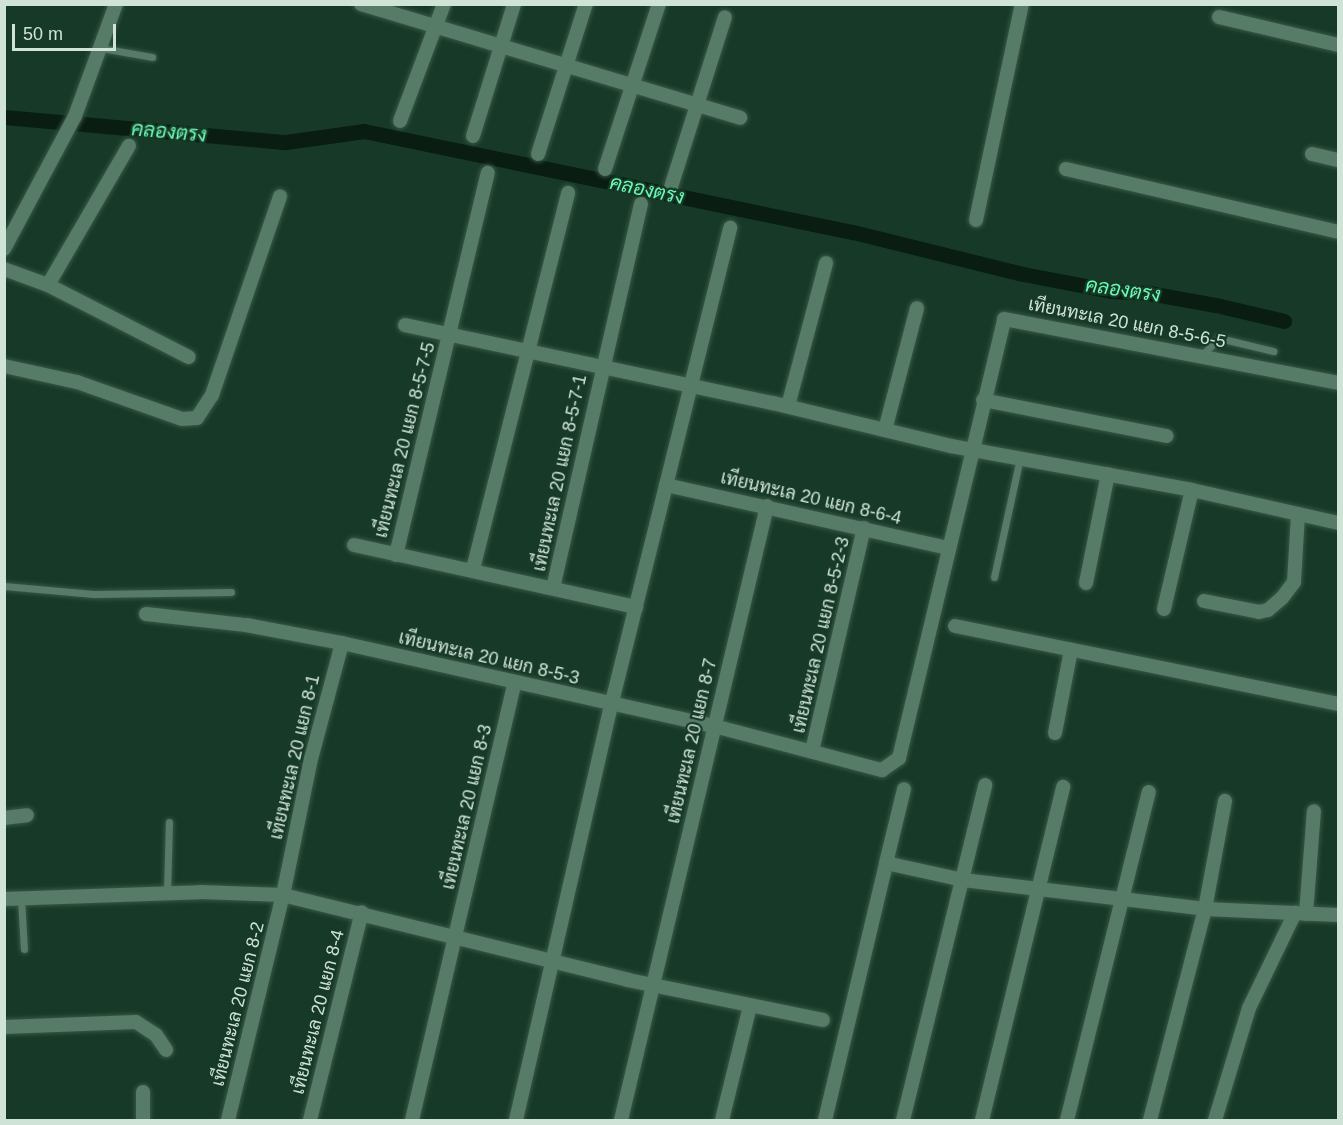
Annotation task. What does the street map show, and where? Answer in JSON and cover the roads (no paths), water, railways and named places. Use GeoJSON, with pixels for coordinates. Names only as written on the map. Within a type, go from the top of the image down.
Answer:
{"type":"FeatureCollection","features":[{"type":"Feature","properties":{"kind":"street"},"geometry":{"type":"LineString","coordinates":[[4,249],[75,116],[116,4]]}},
{"type":"Feature","properties":{"kind":"street"},"geometry":{"type":"LineString","coordinates":[[400,121],[444,4]]}},
{"type":"Feature","properties":{"kind":"street"},"geometry":{"type":"LineString","coordinates":[[473,136],[514,4]]}},
{"type":"Feature","properties":{"kind":"street"},"geometry":{"type":"LineString","coordinates":[[538,154],[586,4]]}},
{"type":"Feature","properties":{"kind":"street"},"geometry":{"type":"LineString","coordinates":[[605,169],[659,4]]}},
{"type":"Feature","properties":{"kind":"street"},"geometry":{"type":"LineString","coordinates":[[976,220],[1022,4]]}},
{"type":"Feature","properties":{"kind":"street"},"geometry":{"type":"LineString","coordinates":[[367,5],[631,88],[740,118]]}},
{"type":"Feature","properties":{"kind":"street"},"geometry":{"type":"LineString","coordinates":[[671,187],[694,107],[725,17]]}},
{"type":"Feature","properties":{"kind":"street"},"geometry":{"type":"LineString","coordinates":[[1219,17],[1338,45]]}},
{"type":"Feature","properties":{"kind":"street"},"geometry":{"type":"LineString","coordinates":[[48,285],[129,146]]}},
{"type":"Feature","properties":{"kind":"street"},"geometry":{"type":"LineString","coordinates":[[1312,154],[1338,160]]}},
{"type":"Feature","properties":{"kind":"street"},"geometry":{"type":"LineString","coordinates":[[1066,169],[1338,232]]}},
{"type":"Feature","properties":{"kind":"street","name":"เทียนทะเล 20 แยก 8-5-7-5"},"geometry":{"type":"LineString","coordinates":[[396,555],[488,173]]}},
{"type":"Feature","properties":{"kind":"street"},"geometry":{"type":"LineString","coordinates":[[473,568],[568,193]]}},
{"type":"Feature","properties":{"kind":"street"},"geometry":{"type":"LineString","coordinates":[[4,366],[77,382],[182,419],[197,418],[212,395],[280,196]]}},
{"type":"Feature","properties":{"kind":"street","name":"เทียนทะเล 20 แยก 8-5-7-1"},"geometry":{"type":"LineString","coordinates":[[553,588],[602,366],[641,204]]}},
{"type":"Feature","properties":{"kind":"street"},"geometry":{"type":"LineString","coordinates":[[516,1120],[611,706],[730,228]]}},
{"type":"Feature","properties":{"kind":"street"},"geometry":{"type":"LineString","coordinates":[[788,406],[826,263]]}},
{"type":"Feature","properties":{"kind":"street"},"geometry":{"type":"LineString","coordinates":[[4,269],[48,285],[189,357]]}},
{"type":"Feature","properties":{"kind":"street"},"geometry":{"type":"LineString","coordinates":[[885,430],[917,308]]}},
{"type":"Feature","properties":{"kind":"street","name":"เทียนทะเล 20 แยก 8-5-6-5"},"geometry":{"type":"LineString","coordinates":[[812,751],[882,770],[899,758],[1001,323],[1010,318],[1338,383]]}},
{"type":"Feature","properties":{"kind":"street"},"geometry":{"type":"LineString","coordinates":[[405,325],[788,406],[972,450],[1192,490],[1338,523]]}},
{"type":"Feature","properties":{"kind":"street"},"geometry":{"type":"LineString","coordinates":[[983,400],[1167,436]]}},
{"type":"Feature","properties":{"kind":"street"},"geometry":{"type":"LineString","coordinates":[[1086,583],[1108,474]]}},
{"type":"Feature","properties":{"kind":"street","name":"เทียนทะเล 20 แยก 8-6-4"},"geometry":{"type":"LineString","coordinates":[[666,485],[949,548]]}},
{"type":"Feature","properties":{"kind":"street"},"geometry":{"type":"LineString","coordinates":[[1164,609],[1192,490]]}},
{"type":"Feature","properties":{"kind":"street","name":"เทียนทะเล 20 แยก 8-7"},"geometry":{"type":"LineString","coordinates":[[621,1120],[656,986],[714,726],[767,506]]}},
{"type":"Feature","properties":{"kind":"street"},"geometry":{"type":"LineString","coordinates":[[1204,601],[1259,612],[1268,610],[1282,598],[1294,582],[1298,514]]}},
{"type":"Feature","properties":{"kind":"street","name":"เทียนทะเล 20 แยก 8-5-2-3"},"geometry":{"type":"LineString","coordinates":[[812,751],[864,528]]}},
{"type":"Feature","properties":{"kind":"street"},"geometry":{"type":"LineString","coordinates":[[354,545],[396,555],[473,568],[636,607]]}},
{"type":"Feature","properties":{"kind":"street"},"geometry":{"type":"LineString","coordinates":[[146,614],[246,625],[342,643]]}},
{"type":"Feature","properties":{"kind":"street"},"geometry":{"type":"LineString","coordinates":[[955,626],[1338,704]]}},
{"type":"Feature","properties":{"kind":"street","name":"เทียนทะเล 20 แยก 8-5-3"},"geometry":{"type":"LineString","coordinates":[[342,643],[611,706],[714,726],[812,751]]}},
{"type":"Feature","properties":{"kind":"street","name":"เทียนทะเล 20 แยก 8-1"},"geometry":{"type":"LineString","coordinates":[[283,895],[311,759],[342,643]]}},
{"type":"Feature","properties":{"kind":"street"},"geometry":{"type":"LineString","coordinates":[[1056,733],[1071,650]]}},
{"type":"Feature","properties":{"kind":"street","name":"เทียนทะเล 20 แยก 8-3"},"geometry":{"type":"LineString","coordinates":[[412,1120],[514,684]]}},
{"type":"Feature","properties":{"kind":"street"},"geometry":{"type":"LineString","coordinates":[[903,1120],[986,785]]}},
{"type":"Feature","properties":{"kind":"street"},"geometry":{"type":"LineString","coordinates":[[982,1120],[1040,890],[1063,787]]}},
{"type":"Feature","properties":{"kind":"street"},"geometry":{"type":"LineString","coordinates":[[825,1120],[904,789]]}},
{"type":"Feature","properties":{"kind":"street"},"geometry":{"type":"LineString","coordinates":[[1067,1120],[1119,899],[1149,792]]}},
{"type":"Feature","properties":{"kind":"street"},"geometry":{"type":"LineString","coordinates":[[1150,1120],[1206,909],[1225,801]]}},
{"type":"Feature","properties":{"kind":"street"},"geometry":{"type":"LineString","coordinates":[[1215,1120],[1245,1019],[1301,913],[1314,811]]}},
{"type":"Feature","properties":{"kind":"street"},"geometry":{"type":"LineString","coordinates":[[4,818],[27,815]]}},
{"type":"Feature","properties":{"kind":"street"},"geometry":{"type":"LineString","coordinates":[[886,863],[963,880],[1040,890],[1206,909],[1338,915]]}},
{"type":"Feature","properties":{"kind":"street"},"geometry":{"type":"LineString","coordinates":[[4,899],[167,893],[283,895],[362,912],[656,986],[824,1020]]}},
{"type":"Feature","properties":{"kind":"street","name":"เทียนทะเล 20 แยก 8-2"},"geometry":{"type":"LineString","coordinates":[[228,1120],[283,895]]}},
{"type":"Feature","properties":{"kind":"street","name":"เทียนทะเล 20 แยก 8-4"},"geometry":{"type":"LineString","coordinates":[[310,1120],[362,912]]}},
{"type":"Feature","properties":{"kind":"street"},"geometry":{"type":"LineString","coordinates":[[722,1120],[750,1006]]}},
{"type":"Feature","properties":{"kind":"street"},"geometry":{"type":"LineString","coordinates":[[4,1027],[136,1022],[156,1035],[166,1050]]}},
{"type":"Feature","properties":{"kind":"street"},"geometry":{"type":"LineString","coordinates":[[143,1092],[143,1120]]}},
{"type":"Feature","properties":{"kind":"lane"},"geometry":{"type":"LineString","coordinates":[[101,48],[152,57]]}},
{"type":"Feature","properties":{"kind":"lane"},"geometry":{"type":"LineString","coordinates":[[1201,356],[1212,341],[1219,338],[1273,351]]}},
{"type":"Feature","properties":{"kind":"lane"},"geometry":{"type":"LineString","coordinates":[[994,577],[1020,458]]}},
{"type":"Feature","properties":{"kind":"lane"},"geometry":{"type":"LineString","coordinates":[[4,586],[94,594],[231,592]]}},
{"type":"Feature","properties":{"kind":"lane"},"geometry":{"type":"LineString","coordinates":[[167,893],[169,822]]}},
{"type":"Feature","properties":{"kind":"lane"},"geometry":{"type":"LineString","coordinates":[[21,899],[24,949]]}},
{"type":"Feature","properties":{"kind":"waterway","name":"คลองตรง"},"geometry":{"type":"LineString","coordinates":[[4,117],[286,142],[364,131],[853,232],[1023,274],[1112,291],[1149,293],[1216,305],[1284,321]]}}]}
